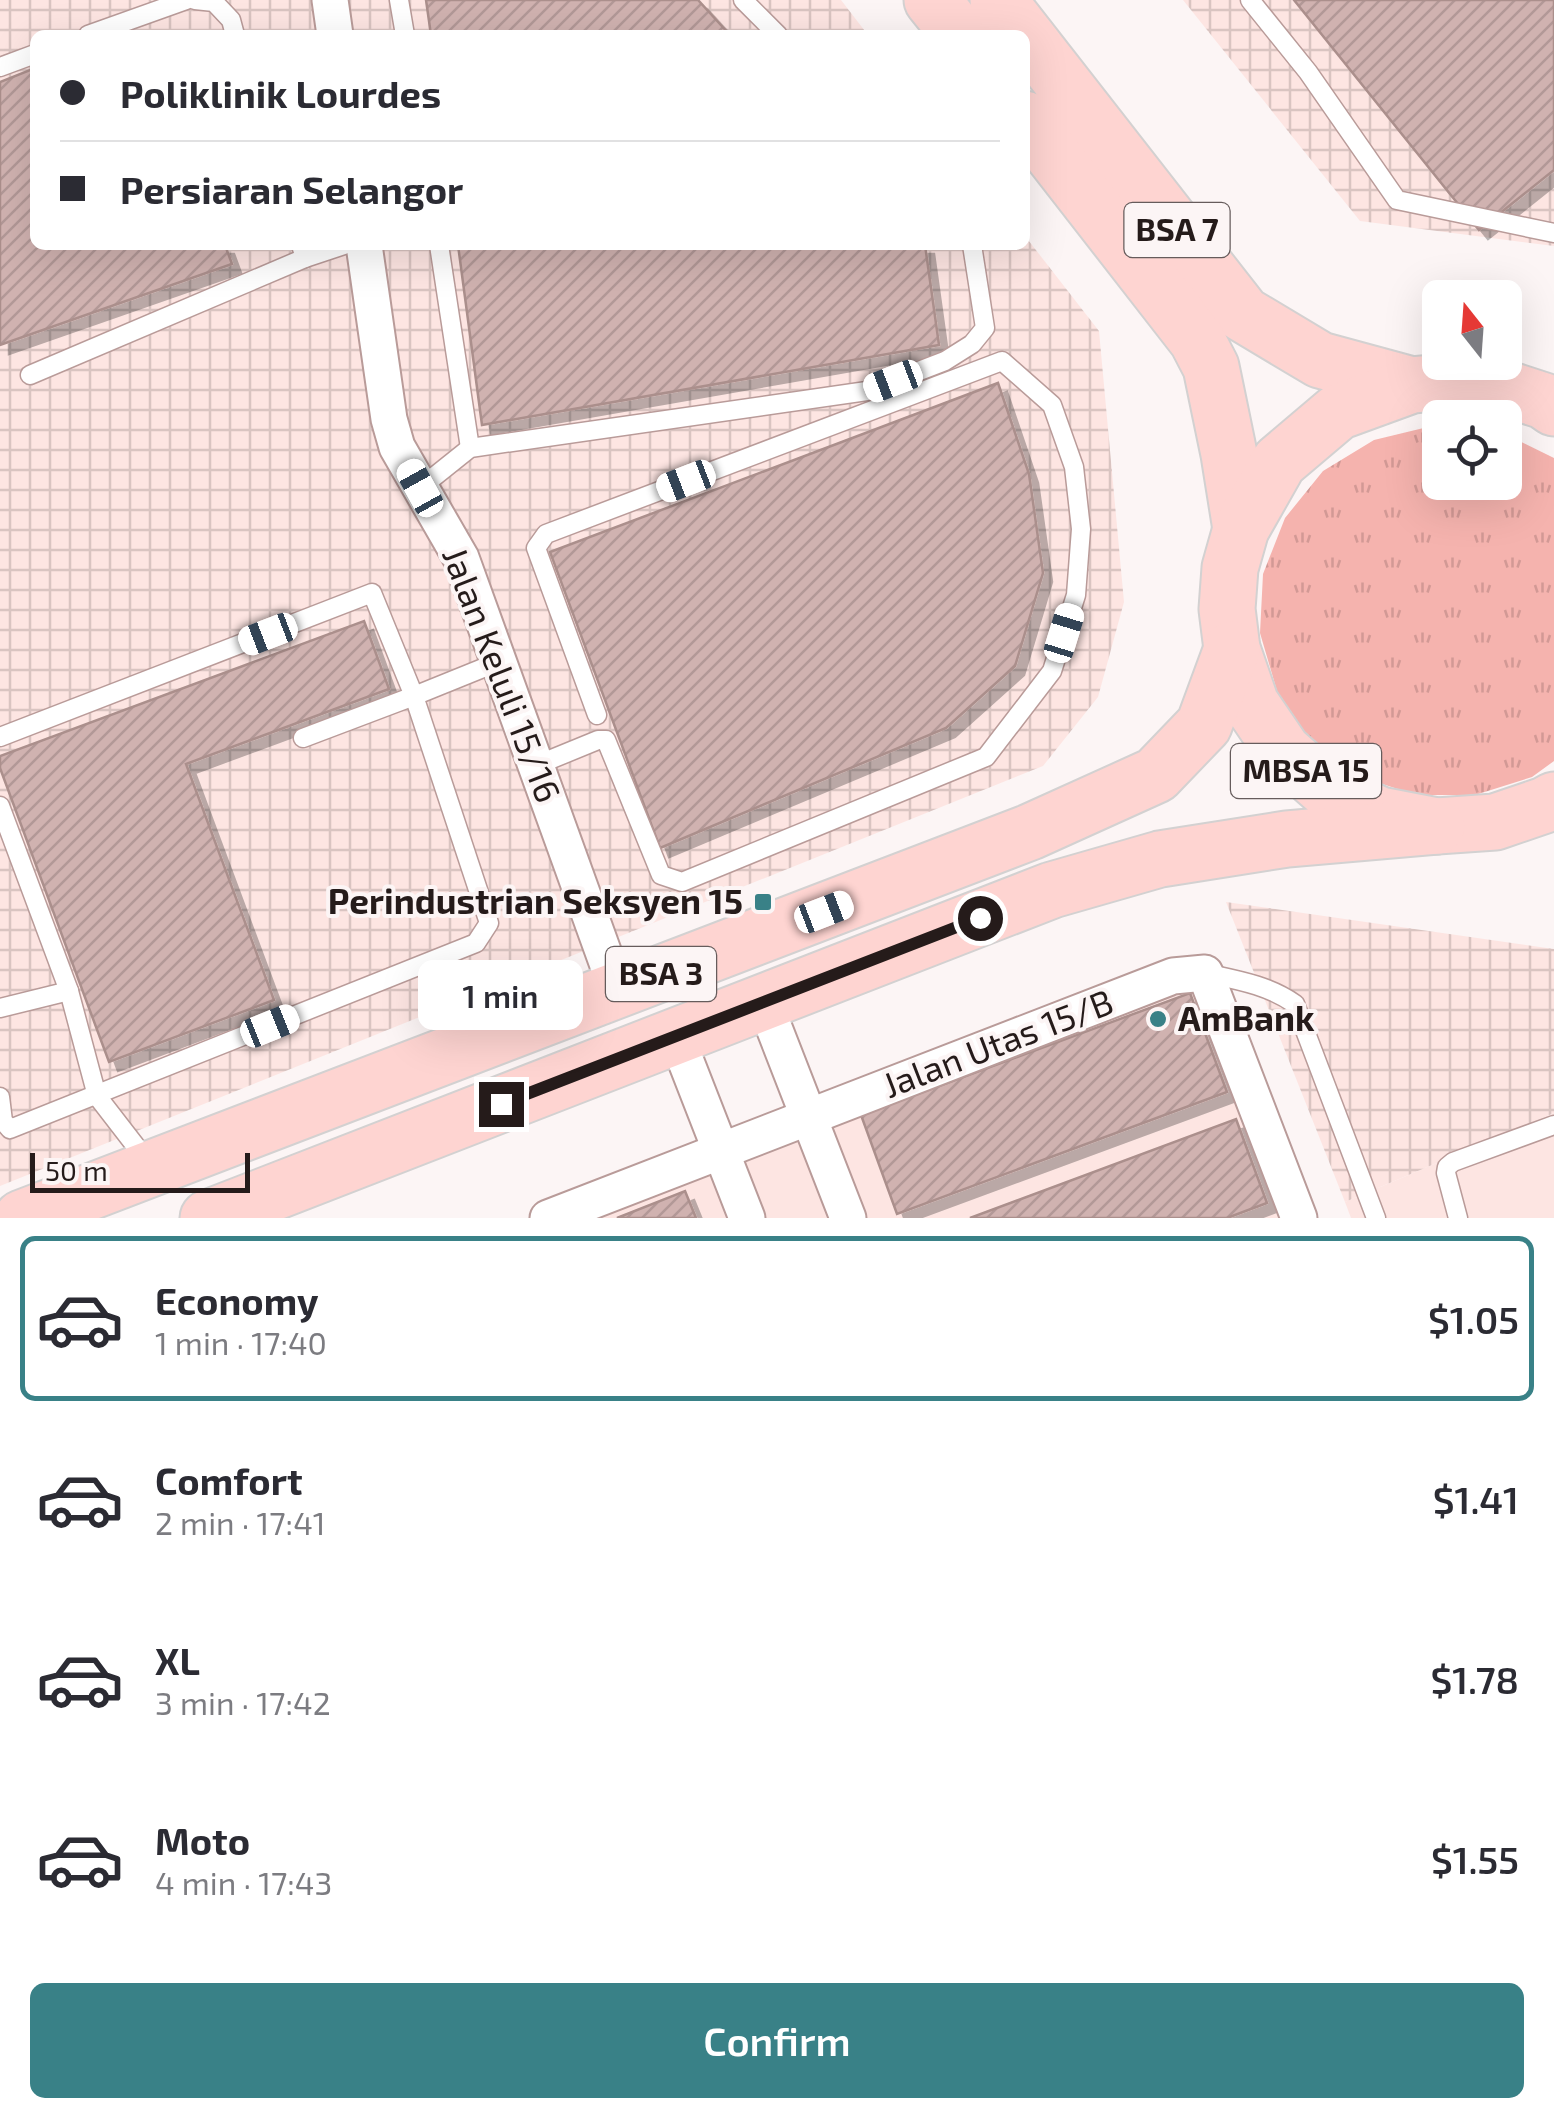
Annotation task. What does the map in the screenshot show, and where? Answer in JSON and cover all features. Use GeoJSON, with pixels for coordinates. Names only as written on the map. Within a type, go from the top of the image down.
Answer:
{"type":"FeatureCollection","features":[{"type":"Feature","properties":{"kind":"main road"},"geometry":{"type":"LineString","coordinates":[[932,0],[956,30]]}},
{"type":"Feature","properties":{"kind":"main road","name":"BSA 7"},"geometry":{"type":"LineString","coordinates":[[998,0],[1021,30]]}},
{"type":"Feature","properties":{"kind":"main road","name":"BSA 7"},"geometry":{"type":"LineString","coordinates":[[1030,41],[1243,314],[1320,360],[1412,385]]}},
{"type":"Feature","properties":{"kind":"main road","name":"BSA 7"},"geometry":{"type":"LineString","coordinates":[[1030,125],[1197,340],[1212,368],[1241,529]]}},
{"type":"Feature","properties":{"kind":"main road","name":"MBSA 15"},"geometry":{"type":"LineString","coordinates":[[1551,403],[1501,387],[1456,381],[1412,385],[1338,412],[1279,462],[1241,529],[1230,568],[1227,609],[1232,649],[1251,704],[1283,752],[1327,790],[1380,815],[1437,826],[1495,822],[1554,800]]}},
{"type":"Feature","properties":{"kind":"main road","name":"BSA 3"},"geometry":{"type":"LineString","coordinates":[[22,1218],[1030,832],[1156,776],[1204,725],[1232,649]]}},
{"type":"Feature","properties":{"kind":"main road"},"geometry":{"type":"LineString","coordinates":[[1495,822],[1554,846]]}},
{"type":"Feature","properties":{"kind":"main road","name":"BSA 3"},"geometry":{"type":"LineString","coordinates":[[208,1218],[297,1202],[676,1036],[1052,890],[1160,859],[1287,839],[1437,826]]}},
{"type":"Feature","properties":{"kind":"street"},"geometry":{"type":"LineString","coordinates":[[330,0],[333,30]]}},
{"type":"Feature","properties":{"kind":"street","name":"Jalan Keluli 15/16"},"geometry":{"type":"LineString","coordinates":[[365,250],[396,448],[461,558],[617,990]]}},
{"type":"Feature","properties":{"kind":"street"},"geometry":{"type":"LineString","coordinates":[[1205,973],[1299,1218]]}},
{"type":"Feature","properties":{"kind":"street","name":"Jalan Utas 15/B"},"geometry":{"type":"LineString","coordinates":[[548,1218],[1173,976],[1205,973]]}},
{"type":"Feature","properties":{"kind":"street"},"geometry":{"type":"LineString","coordinates":[[764,1002],[848,1218]]}},
{"type":"Feature","properties":{"kind":"street"},"geometry":{"type":"LineString","coordinates":[[676,1036],[746,1218]]}},
{"type":"Feature","properties":{"kind":"lane"},"geometry":{"type":"LineString","coordinates":[[102,30],[186,0]]}},
{"type":"Feature","properties":{"kind":"lane"},"geometry":{"type":"LineString","coordinates":[[195,0],[214,2],[231,20],[234,30]]}},
{"type":"Feature","properties":{"kind":"lane"},"geometry":{"type":"LineString","coordinates":[[399,0],[404,30]]}},
{"type":"Feature","properties":{"kind":"lane"},"geometry":{"type":"LineString","coordinates":[[743,0],[773,30]]}},
{"type":"Feature","properties":{"kind":"lane"},"geometry":{"type":"LineString","coordinates":[[1250,0],[1308,72],[1397,200],[1554,233]]}},
{"type":"Feature","properties":{"kind":"lane"},"geometry":{"type":"LineString","coordinates":[[0,66],[30,56]]}},
{"type":"Feature","properties":{"kind":"lane"},"geometry":{"type":"LineString","coordinates":[[440,250],[470,448]]}},
{"type":"Feature","properties":{"kind":"lane"},"geometry":{"type":"LineString","coordinates":[[420,488],[470,448],[867,391],[945,361],[972,344],[985,328],[973,250]]}},
{"type":"Feature","properties":{"kind":"lane"},"geometry":{"type":"LineString","coordinates":[[30,374],[303,252]]}},
{"type":"Feature","properties":{"kind":"lane"},"geometry":{"type":"LineString","coordinates":[[537,765],[606,740],[661,876],[682,882],[986,757],[1052,671],[1076,595],[1081,529],[1074,466],[1052,405],[1002,361],[546,534],[536,548],[596,715]]}},
{"type":"Feature","properties":{"kind":"lane"},"geometry":{"type":"LineString","coordinates":[[0,737],[372,593],[414,696],[489,923],[476,943],[10,1129],[3,1121],[0,1096]]}},
{"type":"Feature","properties":{"kind":"lane"},"geometry":{"type":"LineString","coordinates":[[303,738],[498,662]]}},
{"type":"Feature","properties":{"kind":"lane"},"geometry":{"type":"LineString","coordinates":[[0,806],[68,991],[97,1096],[152,1168]]}},
{"type":"Feature","properties":{"kind":"lane"},"geometry":{"type":"LineString","coordinates":[[1205,973],[1250,982],[1278,992],[1294,1004],[1376,1218]]}},
{"type":"Feature","properties":{"kind":"lane"},"geometry":{"type":"LineString","coordinates":[[0,1008],[68,991]]}},
{"type":"Feature","properties":{"kind":"lane"},"geometry":{"type":"LineString","coordinates":[[1458,1218],[1446,1167],[1554,1125]]}},
{"type":"Feature","properties":{"kind":"shaded area"},"geometry":{"type":"Polygon","coordinates":[[[0,0],[841,0],[864,30],[30,30],[30,250],[1030,250],[1030,242],[1099,331],[1124,602],[1098,697],[1043,766],[0,1186],[0,0]]]}},
{"type":"Feature","properties":{"kind":"shaded area"},"geometry":{"type":"Polygon","coordinates":[[[1183,0],[1554,0],[1554,246],[1360,221],[1183,0]]]}},
{"type":"Feature","properties":{"kind":"shaded area"},"geometry":{"type":"Polygon","coordinates":[[[1226,902],[1554,949],[1554,1113],[1345,1202],[1226,902]]]}},
{"type":"Feature","properties":{"kind":"shaded area"},"geometry":{"type":"Polygon","coordinates":[[[1194,986],[1287,1218],[579,1218],[1194,986]]]}},
{"type":"Feature","properties":{"kind":"shaded area"},"geometry":{"type":"Polygon","coordinates":[[[1554,1113],[1554,1218],[1351,1218],[1345,1202],[1554,1113]]]}},
{"type":"Feature","properties":{"kind":"green space"},"geometry":{"type":"Polygon","coordinates":[[[1422,428],[1422,500],[1522,500],[1522,442],[1554,458],[1554,761],[1532,777],[1475,795],[1416,795],[1358,776],[1310,740],[1277,691],[1260,633],[1263,574],[1285,518],[1323,471],[1374,440],[1422,428]]]}},
{"type":"Feature","properties":{"kind":"building"},"geometry":{"type":"Polygon","coordinates":[[[426,0],[698,0],[725,30],[430,30],[426,0]]]}},
{"type":"Feature","properties":{"kind":"building"},"geometry":{"type":"Polygon","coordinates":[[[1294,0],[1554,0],[1554,170],[1479,230],[1294,0]]]}},
{"type":"Feature","properties":{"kind":"building"},"geometry":{"type":"Polygon","coordinates":[[[30,70],[30,250],[227,250],[232,264],[0,345],[0,82],[30,70]]]}},
{"type":"Feature","properties":{"kind":"building"},"geometry":{"type":"Polygon","coordinates":[[[459,250],[926,250],[939,345],[482,425],[459,250]]]}},
{"type":"Feature","properties":{"kind":"building"},"geometry":{"type":"Polygon","coordinates":[[[998,383],[1029,474],[1043,573],[1015,666],[946,728],[660,848],[550,552],[998,383]]]}},
{"type":"Feature","properties":{"kind":"building"},"geometry":{"type":"Polygon","coordinates":[[[364,621],[389,689],[186,764],[274,1000],[109,1062],[0,768],[0,756],[364,621]]]}},
{"type":"Feature","properties":{"kind":"building"},"geometry":{"type":"Polygon","coordinates":[[[1190,993],[1227,1092],[897,1214],[861,1115],[1190,993]]]}},
{"type":"Feature","properties":{"kind":"building"},"geometry":{"type":"Polygon","coordinates":[[[1236,1119],[1267,1203],[1227,1218],[970,1218],[1236,1119]]]}},
{"type":"Feature","properties":{"kind":"building"},"geometry":{"type":"Polygon","coordinates":[[[685,1191],[696,1218],[617,1218],[685,1191]]]}},
{"type":"Feature","properties":{"kind":"place","name":"Perindustrian Seksyen 15"},"geometry":{"type":"Point","coordinates":[763,902]}},
{"type":"Feature","properties":{"kind":"place","name":"AmBank"},"geometry":{"type":"Point","coordinates":[1158,1019]}},
{"type":"Feature","properties":{"kind":"route"},"geometry":{"type":"LineString","coordinates":[[501,1104],[980,918]]}}]}
